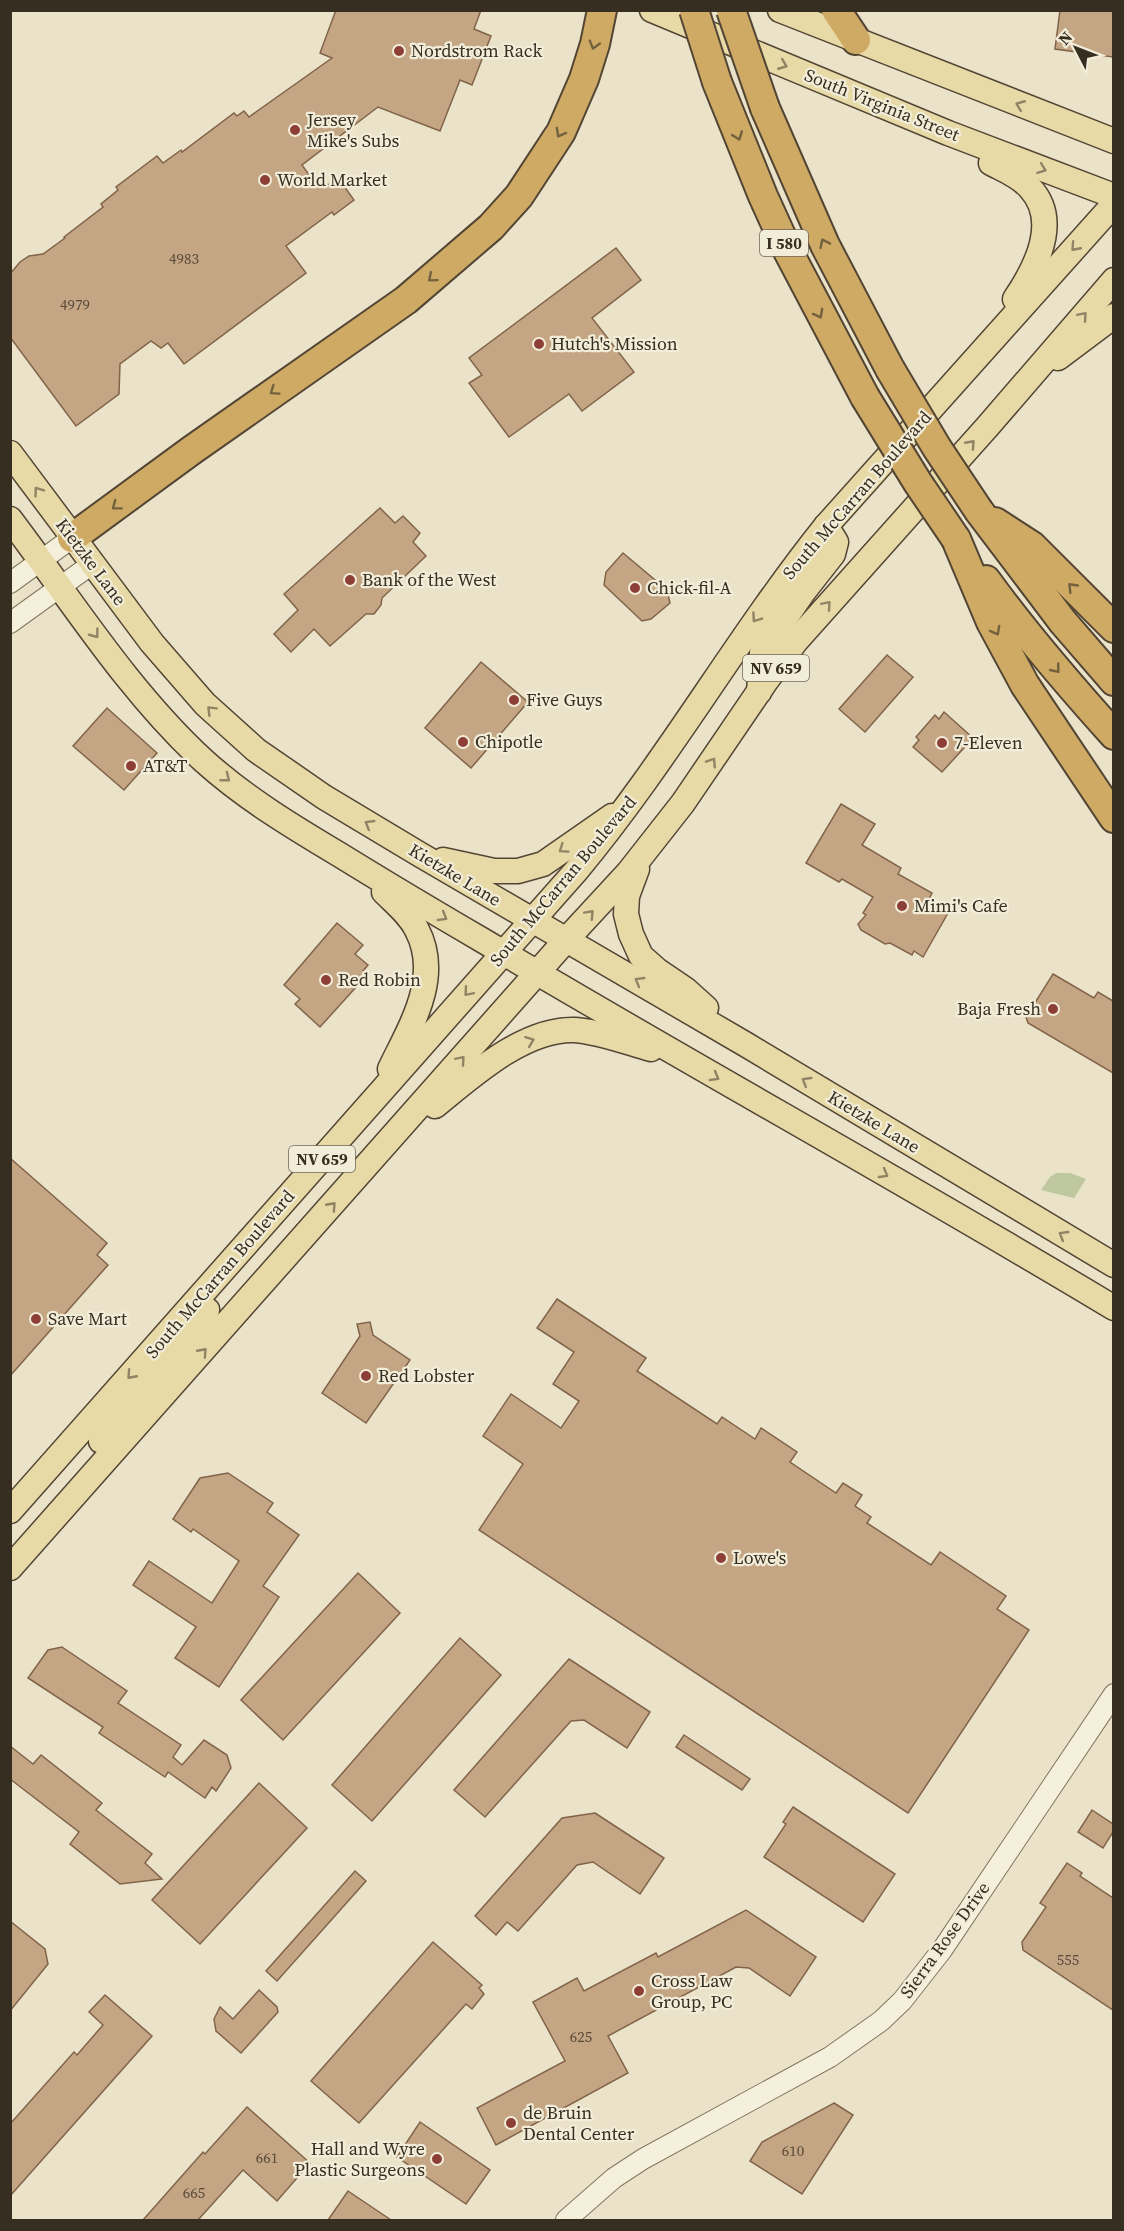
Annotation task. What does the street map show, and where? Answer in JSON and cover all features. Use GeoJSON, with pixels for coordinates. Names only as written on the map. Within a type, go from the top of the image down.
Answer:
{"type":"FeatureCollection","features":[{"type":"Feature","properties":{"kind":"highway"},"geometry":{"type":"LineString","coordinates":[[72,538],[192,450],[406,300],[492,227],[519,196],[561,132],[584,79],[595,44],[602,10]]}},
{"type":"Feature","properties":{"kind":"highway","name":"I 580"},"geometry":{"type":"LineString","coordinates":[[694,10],[717,82],[763,196],[815,306],[865,397],[912,475],[1009,612],[1113,735]]}},
{"type":"Feature","properties":{"kind":"highway","name":"I 580"},"geometry":{"type":"LineString","coordinates":[[731,10],[765,108],[825,245],[890,369],[937,448],[979,511],[1063,622],[1113,681]]}},
{"type":"Feature","properties":{"kind":"highway"},"geometry":{"type":"LineString","coordinates":[[836,10],[856,40]]}},
{"type":"Feature","properties":{"kind":"highway"},"geometry":{"type":"LineString","coordinates":[[979,511],[1032,546],[1113,628]]}},
{"type":"Feature","properties":{"kind":"highway"},"geometry":{"type":"LineString","coordinates":[[956,539],[991,622],[1025,686],[1113,818]]}},
{"type":"Feature","properties":{"kind":"main road","name":"South Virginia Street"},"geometry":{"type":"LineString","coordinates":[[651,10],[894,110],[1113,196]]}},
{"type":"Feature","properties":{"kind":"main road"},"geometry":{"type":"LineString","coordinates":[[780,10],[1113,141]]}},
{"type":"Feature","properties":{"kind":"main road"},"geometry":{"type":"LineString","coordinates":[[894,110],[1018,178],[1034,192],[1041,206],[1044,219],[1044,241],[1035,263],[1021,290],[976,358]]}},
{"type":"Feature","properties":{"kind":"main road","name":"South McCarran Boulevard"},"geometry":{"type":"LineString","coordinates":[[10,1511],[576,871],[629,804],[763,608],[826,526],[1113,204]]}},
{"type":"Feature","properties":{"kind":"main road","name":"NV 659"},"geometry":{"type":"LineString","coordinates":[[10,1568],[643,855],[705,773],[796,640],[1031,376],[1113,280]]}},
{"type":"Feature","properties":{"kind":"main road"},"geometry":{"type":"LineString","coordinates":[[1031,376],[1072,349],[1113,316]]}},
{"type":"Feature","properties":{"kind":"main road","name":"Kietzke Lane"},"geometry":{"type":"LineString","coordinates":[[10,453],[152,643],[205,704],[231,728],[290,774],[531,921],[567,939],[745,1044],[1113,1265]]}},
{"type":"Feature","properties":{"kind":"main road"},"geometry":{"type":"LineString","coordinates":[[10,519],[140,691],[206,763],[251,798],[318,842],[537,974],[1005,1243],[1113,1308]]}},
{"type":"Feature","properties":{"kind":"main road"},"geometry":{"type":"LineString","coordinates":[[759,692],[762,652],[833,554],[837,542],[826,526]]}},
{"type":"Feature","properties":{"kind":"main road"},"geometry":{"type":"LineString","coordinates":[[419,854],[494,871],[518,871],[543,864],[629,804]]}},
{"type":"Feature","properties":{"kind":"main road"},"geometry":{"type":"LineString","coordinates":[[318,842],[377,886],[417,929],[423,945],[426,959],[423,996],[415,1019],[376,1097]]}},
{"type":"Feature","properties":{"kind":"main road"},"geometry":{"type":"LineString","coordinates":[[643,855],[627,896],[626,914],[631,934],[641,956],[686,990],[745,1044]]}},
{"type":"Feature","properties":{"kind":"main road"},"geometry":{"type":"LineString","coordinates":[[368,1165],[436,1105],[507,1050],[554,1032],[574,1030],[597,1034],[685,1059]]}},
{"type":"Feature","properties":{"kind":"main road"},"geometry":{"type":"LineString","coordinates":[[41,1533],[77,1470],[204,1323],[207,1310],[196,1302]]}},
{"type":"Feature","properties":{"kind":"street"},"geometry":{"type":"LineString","coordinates":[[10,583],[72,538]]}},
{"type":"Feature","properties":{"kind":"street"},"geometry":{"type":"LineString","coordinates":[[10,623],[92,564]]}},
{"type":"Feature","properties":{"kind":"street","name":"Sierra Rose Drive"},"geometry":{"type":"LineString","coordinates":[[566,2220],[614,2178],[643,2159],[830,2057],[881,2020],[902,2001],[942,1950],[1113,1694]]}},
{"type":"Feature","properties":{"kind":"green space"},"geometry":{"type":"Polygon","coordinates":[[[1056,1173],[1070,1173],[1086,1179],[1074,1198],[1041,1190],[1050,1177],[1056,1173]]]}},
{"type":"Feature","properties":{"kind":"building"},"geometry":{"type":"Polygon","coordinates":[[[336,10],[481,10],[474,29],[491,36],[472,85],[460,80],[440,131],[378,107],[302,165],[317,186],[332,184],[339,179],[354,200],[334,215],[332,212],[286,246],[306,273],[184,364],[168,343],[161,348],[151,341],[120,364],[119,394],[76,426],[10,337],[10,274],[20,262],[29,256],[43,254],[65,238],[103,207],[101,204],[118,190],[116,187],[157,156],[163,163],[181,150],[182,152],[234,113],[237,116],[244,111],[249,117],[332,58],[320,53],[336,10]]]}},
{"type":"Feature","properties":{"kind":"building"},"geometry":{"type":"Polygon","coordinates":[[[1060,10],[1113,10],[1113,57],[1055,49],[1060,10]]]}},
{"type":"Feature","properties":{"kind":"building","name":"Hutch's Mission"},"geometry":{"type":"Polygon","coordinates":[[[616,248],[641,280],[592,318],[634,372],[582,411],[569,394],[509,437],[469,383],[482,375],[469,358],[616,248]]]}},
{"type":"Feature","properties":{"kind":"building"},"geometry":{"type":"Polygon","coordinates":[[[380,508],[395,523],[403,516],[420,533],[413,542],[426,556],[382,598],[381,605],[374,614],[366,614],[330,646],[314,629],[291,652],[274,634],[298,610],[284,594],[380,508]]]}},
{"type":"Feature","properties":{"kind":"building","name":"Chick-fil-A"},"geometry":{"type":"Polygon","coordinates":[[[623,553],[667,590],[670,603],[651,619],[642,621],[604,585],[606,572],[623,553]]]}},
{"type":"Feature","properties":{"kind":"building"},"geometry":{"type":"Polygon","coordinates":[[[887,655],[913,677],[865,732],[839,709],[887,655]]]}},
{"type":"Feature","properties":{"kind":"building"},"geometry":{"type":"Polygon","coordinates":[[[481,662],[528,702],[471,768],[425,728],[481,662]]]}},
{"type":"Feature","properties":{"kind":"building"},"geometry":{"type":"Polygon","coordinates":[[[107,708],[157,753],[124,790],[73,746],[107,708]]]}},
{"type":"Feature","properties":{"kind":"building","name":"7-Eleven"},"geometry":{"type":"Polygon","coordinates":[[[944,712],[973,738],[942,772],[913,747],[919,740],[916,737],[935,715],[939,719],[944,712]]]}},
{"type":"Feature","properties":{"kind":"building"},"geometry":{"type":"Polygon","coordinates":[[[841,804],[875,824],[862,845],[901,868],[898,874],[932,893],[928,901],[948,913],[923,957],[914,951],[912,955],[890,943],[885,944],[861,930],[858,924],[866,915],[863,913],[873,897],[842,879],[839,882],[806,863],[841,804]]]}},
{"type":"Feature","properties":{"kind":"building","name":"Red Robin"},"geometry":{"type":"Polygon","coordinates":[[[337,923],[363,945],[355,954],[368,965],[363,971],[367,975],[320,1027],[295,1004],[300,999],[284,985],[337,923]]]}},
{"type":"Feature","properties":{"kind":"building"},"geometry":{"type":"Polygon","coordinates":[[[1053,974],[1094,998],[1098,992],[1113,1001],[1113,1073],[1028,1023],[1026,1017],[1053,974]]]}},
{"type":"Feature","properties":{"kind":"building","name":"Save Mart"},"geometry":{"type":"Polygon","coordinates":[[[10,1158],[107,1243],[97,1255],[108,1265],[10,1376],[10,1158]]]}},
{"type":"Feature","properties":{"kind":"building","name":"Lowe's"},"geometry":{"type":"Polygon","coordinates":[[[557,1299],[646,1358],[637,1371],[717,1424],[722,1417],[755,1439],[761,1428],[797,1452],[790,1462],[836,1493],[843,1483],[862,1495],[855,1506],[871,1517],[867,1523],[931,1565],[940,1552],[1006,1596],[997,1609],[1029,1630],[908,1813],[479,1530],[523,1464],[483,1436],[511,1394],[561,1428],[579,1401],[553,1384],[574,1352],[537,1328],[557,1299]]]}},
{"type":"Feature","properties":{"kind":"building","name":"Red Lobster"},"geometry":{"type":"Polygon","coordinates":[[[370,1322],[373,1335],[410,1360],[366,1423],[322,1393],[360,1336],[357,1324],[370,1322]]]}},
{"type":"Feature","properties":{"kind":"building"},"geometry":{"type":"Polygon","coordinates":[[[228,1473],[273,1503],[267,1512],[299,1535],[263,1586],[279,1597],[219,1687],[175,1658],[196,1627],[133,1585],[149,1561],[212,1603],[239,1561],[193,1529],[191,1532],[173,1519],[200,1478],[228,1473]]]}},
{"type":"Feature","properties":{"kind":"building"},"geometry":{"type":"Polygon","coordinates":[[[358,1573],[400,1613],[283,1740],[241,1700],[358,1573]]]}},
{"type":"Feature","properties":{"kind":"building"},"geometry":{"type":"Polygon","coordinates":[[[460,1638],[501,1675],[372,1821],[332,1785],[460,1638]]]}},
{"type":"Feature","properties":{"kind":"building"},"geometry":{"type":"Polygon","coordinates":[[[62,1647],[127,1691],[118,1703],[181,1745],[173,1757],[182,1765],[204,1740],[227,1755],[231,1768],[216,1791],[212,1787],[205,1798],[168,1772],[165,1777],[99,1733],[103,1727],[28,1678],[48,1650],[62,1647]]]}},
{"type":"Feature","properties":{"kind":"building"},"geometry":{"type":"Polygon","coordinates":[[[569,1659],[650,1712],[627,1748],[584,1720],[571,1721],[485,1817],[454,1790],[569,1659]]]}},
{"type":"Feature","properties":{"kind":"building"},"geometry":{"type":"Polygon","coordinates":[[[684,1735],[750,1779],[742,1790],[676,1747],[684,1735]]]}},
{"type":"Feature","properties":{"kind":"building"},"geometry":{"type":"Polygon","coordinates":[[[10,1746],[33,1764],[41,1755],[102,1803],[96,1810],[152,1854],[145,1863],[162,1879],[120,1884],[70,1844],[79,1832],[10,1779],[10,1746]]]}},
{"type":"Feature","properties":{"kind":"building"},"geometry":{"type":"Polygon","coordinates":[[[259,1783],[307,1828],[200,1944],[152,1900],[259,1783]]]}},
{"type":"Feature","properties":{"kind":"building"},"geometry":{"type":"Polygon","coordinates":[[[793,1807],[895,1874],[863,1922],[764,1857],[786,1824],[783,1822],[793,1807]]]}},
{"type":"Feature","properties":{"kind":"building"},"geometry":{"type":"Polygon","coordinates":[[[1092,1810],[1113,1824],[1113,1832],[1103,1848],[1078,1832],[1092,1810]]]}},
{"type":"Feature","properties":{"kind":"building"},"geometry":{"type":"Polygon","coordinates":[[[595,1813],[664,1858],[640,1894],[593,1862],[577,1865],[518,1931],[507,1922],[496,1935],[475,1916],[562,1818],[595,1813]]]}},
{"type":"Feature","properties":{"kind":"building"},"geometry":{"type":"Polygon","coordinates":[[[1067,1863],[1082,1873],[1080,1876],[1113,1898],[1113,2010],[1023,1950],[1022,1942],[1046,1907],[1040,1903],[1067,1863]]]}},
{"type":"Feature","properties":{"kind":"building"},"geometry":{"type":"Polygon","coordinates":[[[355,1871],[366,1881],[277,1981],[266,1971],[355,1871]]]}},
{"type":"Feature","properties":{"kind":"building"},"geometry":{"type":"Polygon","coordinates":[[[746,1910],[816,1957],[790,1996],[749,1968],[736,1967],[608,2036],[628,2073],[496,2145],[477,2108],[565,2061],[533,2002],[577,1978],[584,1991],[656,1953],[658,1957],[746,1910]]]}},
{"type":"Feature","properties":{"kind":"building"},"geometry":{"type":"Polygon","coordinates":[[[10,1921],[45,1949],[48,1964],[10,2011],[10,1921]]]}},
{"type":"Feature","properties":{"kind":"building"},"geometry":{"type":"Polygon","coordinates":[[[433,1942],[482,1985],[479,1988],[484,1994],[472,2009],[466,2004],[359,2123],[311,2081],[433,1942]]]}},
{"type":"Feature","properties":{"kind":"building"},"geometry":{"type":"Polygon","coordinates":[[[259,1990],[277,2007],[278,2012],[241,2053],[216,2031],[214,2019],[220,2007],[233,2019],[259,1990]]]}},
{"type":"Feature","properties":{"kind":"building"},"geometry":{"type":"Polygon","coordinates":[[[105,1995],[152,2036],[10,2196],[10,2124],[74,2052],[77,2055],[103,2025],[89,2012],[105,1995]]]}},
{"type":"Feature","properties":{"kind":"building"},"geometry":{"type":"Polygon","coordinates":[[[834,2103],[853,2115],[802,2194],[750,2161],[762,2142],[834,2103]]]}},
{"type":"Feature","properties":{"kind":"building"},"geometry":{"type":"Polygon","coordinates":[[[247,2107],[310,2163],[277,2201],[243,2170],[198,2220],[143,2220],[203,2152],[205,2154],[247,2107]]]}},
{"type":"Feature","properties":{"kind":"building","name":"Hall and Wyre Plastic Surgeons"},"geometry":{"type":"Polygon","coordinates":[[[420,2122],[490,2170],[466,2204],[397,2157],[420,2122]]]}},
{"type":"Feature","properties":{"kind":"building"},"geometry":{"type":"Polygon","coordinates":[[[348,2191],[391,2220],[328,2220],[348,2191]]]}},
{"type":"Feature","properties":{"kind":"place","name":"Nordstrom Rack"},"geometry":{"type":"Point","coordinates":[399,51]}},
{"type":"Feature","properties":{"kind":"place","name":"Jersey Mike's Subs"},"geometry":{"type":"Point","coordinates":[295,130]}},
{"type":"Feature","properties":{"kind":"place","name":"World Market"},"geometry":{"type":"Point","coordinates":[265,180]}},
{"type":"Feature","properties":{"kind":"place","name":"Hutch's Mission"},"geometry":{"type":"Point","coordinates":[539,344]}},
{"type":"Feature","properties":{"kind":"place","name":"Bank of the West"},"geometry":{"type":"Point","coordinates":[350,580]}},
{"type":"Feature","properties":{"kind":"place","name":"Chick-fil-A"},"geometry":{"type":"Point","coordinates":[635,588]}},
{"type":"Feature","properties":{"kind":"place","name":"Five Guys"},"geometry":{"type":"Point","coordinates":[514,700]}},
{"type":"Feature","properties":{"kind":"place","name":"Chipotle"},"geometry":{"type":"Point","coordinates":[463,742]}},
{"type":"Feature","properties":{"kind":"place","name":"7-Eleven"},"geometry":{"type":"Point","coordinates":[942,743]}},
{"type":"Feature","properties":{"kind":"place","name":"AT&T"},"geometry":{"type":"Point","coordinates":[131,766]}},
{"type":"Feature","properties":{"kind":"place","name":"Mimi's Cafe"},"geometry":{"type":"Point","coordinates":[902,906]}},
{"type":"Feature","properties":{"kind":"place","name":"Red Robin"},"geometry":{"type":"Point","coordinates":[326,980]}},
{"type":"Feature","properties":{"kind":"place","name":"Baja Fresh"},"geometry":{"type":"Point","coordinates":[1053,1009]}},
{"type":"Feature","properties":{"kind":"place","name":"Save Mart"},"geometry":{"type":"Point","coordinates":[36,1319]}},
{"type":"Feature","properties":{"kind":"place","name":"Red Lobster"},"geometry":{"type":"Point","coordinates":[366,1376]}},
{"type":"Feature","properties":{"kind":"place","name":"Lowe's"},"geometry":{"type":"Point","coordinates":[721,1558]}},
{"type":"Feature","properties":{"kind":"place","name":"Cross Law Group, PC"},"geometry":{"type":"Point","coordinates":[639,1991]}},
{"type":"Feature","properties":{"kind":"place","name":"de Bruin Dental Center"},"geometry":{"type":"Point","coordinates":[511,2123]}},
{"type":"Feature","properties":{"kind":"place","name":"Hall and Wyre Plastic Surgeons"},"geometry":{"type":"Point","coordinates":[437,2159]}}]}
